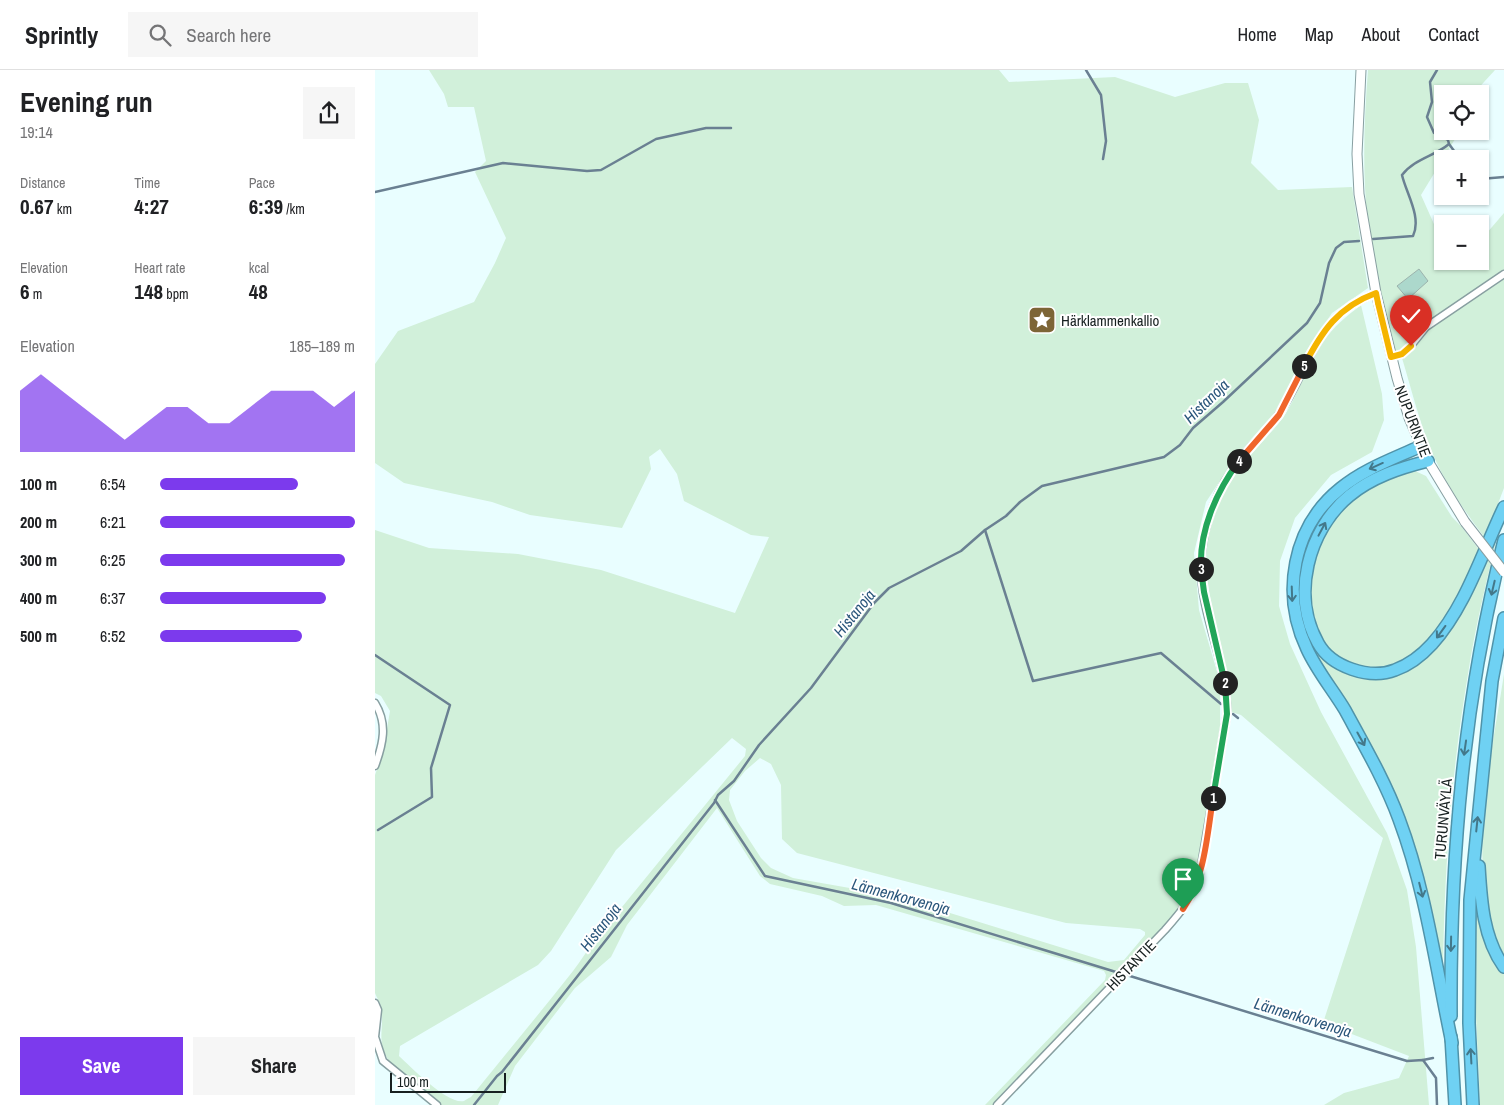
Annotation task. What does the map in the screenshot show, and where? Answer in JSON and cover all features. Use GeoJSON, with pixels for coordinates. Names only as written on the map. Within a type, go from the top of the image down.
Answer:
{"type":"FeatureCollection","features":[{"type":"Feature","properties":{"kind":"highway"},"geometry":{"type":"LineString","coordinates":[[1421,446],[1364,472],[1340,488],[1323,506],[1310,524],[1296,561],[1292,584],[1297,625],[1307,650],[1344,709],[1371,758],[1399,818],[1416,872],[1432,936],[1438,980],[1451,1043]]}},
{"type":"Feature","properties":{"kind":"highway"},"geometry":{"type":"LineString","coordinates":[[1428,461],[1401,468],[1372,481],[1350,495],[1333,511],[1323,526],[1307,569],[1305,591],[1306,610],[1311,627],[1319,644],[1329,657],[1344,666],[1358,671],[1383,673],[1394,671],[1418,657],[1432,644],[1460,602],[1504,507]]}},
{"type":"Feature","properties":{"kind":"highway","name":"TURUNVÄYLÄ"},"geometry":{"type":"LineString","coordinates":[[1455,1105],[1451,1043],[1451,913],[1455,844],[1463,764],[1475,678],[1504,540]]}},
{"type":"Feature","properties":{"kind":"highway"},"geometry":{"type":"LineString","coordinates":[[1473,1105],[1469,1022],[1469,943],[1475,848],[1492,681],[1504,618]]}},
{"type":"Feature","properties":{"kind":"highway"},"geometry":{"type":"LineString","coordinates":[[1475,848],[1479,865],[1484,918],[1498,958],[1504,967]]}},
{"type":"Feature","properties":{"kind":"main road","name":"NUPURINTIE"},"geometry":{"type":"LineString","coordinates":[[1361,70],[1357,154],[1359,194],[1376,293],[1391,357],[1409,418],[1428,461],[1465,522],[1504,572]]}},
{"type":"Feature","properties":{"kind":"street"},"geometry":{"type":"LineString","coordinates":[[1391,357],[1402,354],[1426,327],[1504,274]]}},
{"type":"Feature","properties":{"kind":"street","name":"HISTANTIE"},"geometry":{"type":"LineString","coordinates":[[997,1105],[1165,930],[1183,909],[1196,888],[1227,714],[1226,687],[1204,592],[1201,566],[1206,529],[1212,509],[1232,470],[1282,409],[1327,327],[1339,313],[1352,304],[1376,293]]}},
{"type":"Feature","properties":{"kind":"street"},"geometry":{"type":"LineString","coordinates":[[375,703],[381,713],[384,726],[375,766]]}},
{"type":"Feature","properties":{"kind":"street"},"geometry":{"type":"LineString","coordinates":[[375,1003],[378,1010],[375,1037],[383,1061],[437,1105]]}},
{"type":"Feature","properties":{"kind":"street"},"geometry":{"type":"LineString","coordinates":[[376,1065],[383,1061]]}},
{"type":"Feature","properties":{"kind":"green space"},"geometry":{"type":"Polygon","coordinates":[[[429,70],[999,70],[1009,82],[1115,77],[1175,97],[1225,83],[1248,83],[1259,120],[1251,163],[1278,190],[1352,187],[1368,288],[1332,313],[1302,358],[1279,408],[1237,455],[1206,502],[1194,553],[1199,610],[1220,682],[1220,737],[1195,882],[1181,907],[1160,931],[994,1105],[985,1105],[1105,980],[1106,975],[1104,971],[876,905],[844,906],[822,896],[770,884],[760,876],[717,808],[627,925],[611,957],[575,988],[515,1066],[498,1105],[441,1105],[390,1063],[385,1054],[382,1041],[381,1006],[375,993],[375,775],[383,752],[390,711],[381,696],[375,693],[375,530],[429,548],[518,554],[601,570],[735,613],[769,537],[751,535],[684,501],[677,474],[660,449],[649,457],[651,469],[622,528],[530,515],[492,502],[404,483],[375,463],[375,364],[398,331],[474,302],[506,238],[475,172],[486,161],[474,107],[448,107],[444,94],[429,70]],[[732,738],[616,850],[551,951],[538,965],[400,1046],[399,1056],[430,1084],[449,1097],[457,1101],[464,1101],[471,1097],[573,971],[609,921],[745,756],[746,749],[732,738]],[[760,758],[745,771],[730,790],[729,800],[737,821],[761,858],[771,868],[793,878],[895,896],[1108,962],[1124,960],[1145,935],[1145,932],[1140,929],[1066,923],[797,853],[782,839],[781,785],[771,764],[760,758]]]}},
{"type":"Feature","properties":{"kind":"green space"},"geometry":{"type":"Polygon","coordinates":[[[1368,70],[1495,70],[1481,85],[1434,85],[1434,140],[1454,140],[1448,150],[1434,150],[1434,174],[1421,195],[1434,224],[1434,270],[1489,270],[1489,230],[1504,213],[1504,272],[1423,326],[1401,352],[1395,351],[1370,239],[1365,185],[1365,108],[1368,70]]]}},
{"type":"Feature","properties":{"kind":"green space"},"geometry":{"type":"Polygon","coordinates":[[[1504,279],[1504,488],[1485,538],[1457,499],[1434,457],[1420,420],[1402,358],[1415,347],[1426,331],[1504,279]]]}},
{"type":"Feature","properties":{"kind":"green space"},"geometry":{"type":"Polygon","coordinates":[[[1361,305],[1382,394],[1384,420],[1372,452],[1331,475],[1295,518],[1280,561],[1279,606],[1290,644],[1321,712],[1387,833],[1407,890],[1416,947],[1429,1105],[1324,1105],[1344,1093],[1399,1078],[1409,1056],[1323,1023],[1383,838],[1241,715],[1231,712],[1229,683],[1207,575],[1207,548],[1212,520],[1224,490],[1238,469],[1286,413],[1313,359],[1331,331],[1361,305]]]}},
{"type":"Feature","properties":{"kind":"green space"},"geometry":{"type":"Polygon","coordinates":[[[1413,455],[1412,460],[1375,476],[1310,543],[1309,636],[1361,676],[1421,659],[1498,533],[1474,639],[1457,749],[1447,861],[1443,973],[1406,831],[1306,638],[1297,603],[1301,555],[1321,514],[1342,492],[1374,472],[1413,455]]]}},
{"type":"Feature","properties":{"kind":"green space"},"geometry":{"type":"Polygon","coordinates":[[[1413,470],[1426,476],[1452,517],[1480,551],[1458,598],[1435,635],[1413,656],[1397,665],[1372,670],[1342,661],[1319,640],[1307,592],[1318,542],[1343,506],[1361,492],[1382,480],[1413,470]]]}},
{"type":"Feature","properties":{"kind":"green space"},"geometry":{"type":"Polygon","coordinates":[[[1504,674],[1504,959],[1492,926],[1485,891],[1482,855],[1483,818],[1487,782],[1504,674]]]}},
{"type":"Feature","properties":{"kind":"green space"},"geometry":{"type":"Polygon","coordinates":[[[1476,914],[1488,948],[1504,974],[1504,1105],[1480,1105],[1476,1016],[1476,914]]]}},
{"type":"Feature","properties":{"kind":"building"},"geometry":{"type":"Polygon","coordinates":[[[1419,269],[1428,281],[1408,299],[1397,286],[1419,269]]]}},
{"type":"Feature","properties":{"kind":"waterway"},"geometry":{"type":"LineString","coordinates":[[1086,70],[1101,95],[1106,141],[1103,159]]}},
{"type":"Feature","properties":{"kind":"waterway","name":"Histanoja"},"geometry":{"type":"LineString","coordinates":[[1373,239],[1413,236],[1416,221],[1415,213],[1402,175],[1418,161],[1449,144],[1448,140],[1434,133],[1427,117],[1432,102],[1430,82],[1437,70]]}},
{"type":"Feature","properties":{"kind":"waterway"},"geometry":{"type":"LineString","coordinates":[[375,192],[503,163],[587,171],[601,170],[656,139],[706,128],[731,128]]}},
{"type":"Feature","properties":{"kind":"waterway"},"geometry":{"type":"LineString","coordinates":[[1449,144],[1453,150]]}},
{"type":"Feature","properties":{"kind":"waterway"},"geometry":{"type":"LineString","coordinates":[[1489,178],[1504,177]]}},
{"type":"Feature","properties":{"kind":"waterway","name":"Histanoja"},"geometry":{"type":"LineString","coordinates":[[474,1105],[714,803],[718,795],[734,781],[759,745],[811,688],[874,603],[889,588],[961,551],[1042,486],[1164,457],[1180,445],[1193,428],[1307,323],[1320,303],[1329,263],[1336,248],[1344,242],[1359,241]]}},
{"type":"Feature","properties":{"kind":"waterway"},"geometry":{"type":"LineString","coordinates":[[985,530],[1033,681],[1161,653],[1221,704]]}},
{"type":"Feature","properties":{"kind":"waterway"},"geometry":{"type":"LineString","coordinates":[[375,655],[450,705],[431,768],[432,797],[378,830]]}},
{"type":"Feature","properties":{"kind":"waterway"},"geometry":{"type":"LineString","coordinates":[[1233,714],[1238,718]]}},
{"type":"Feature","properties":{"kind":"waterway","name":"Lännenkorvenoja"},"geometry":{"type":"LineString","coordinates":[[715,800],[765,876],[891,903],[1116,972]]}},
{"type":"Feature","properties":{"kind":"waterway","name":"Lännenkorvenoja"},"geometry":{"type":"LineString","coordinates":[[1130,976],[1407,1061],[1423,1060],[1436,1078],[1437,1105]]}},
{"type":"Feature","properties":{"kind":"waterway"},"geometry":{"type":"LineString","coordinates":[[1423,1060],[1433,1058]]}},
{"type":"Feature","properties":{"kind":"place","name":"Härklammenkallio"},"geometry":{"type":"Point","coordinates":[1042,320]}},
{"type":"Feature","properties":{"kind":"route"},"geometry":{"type":"LineString","coordinates":[[1183,909],[1196,888],[1199,878],[1227,714],[1227,696],[1204,592],[1201,566],[1206,529],[1212,509],[1221,488],[1232,470],[1279,415],[1319,338],[1339,313],[1358,300],[1376,293],[1391,357],[1402,354],[1411,346]]}}]}
